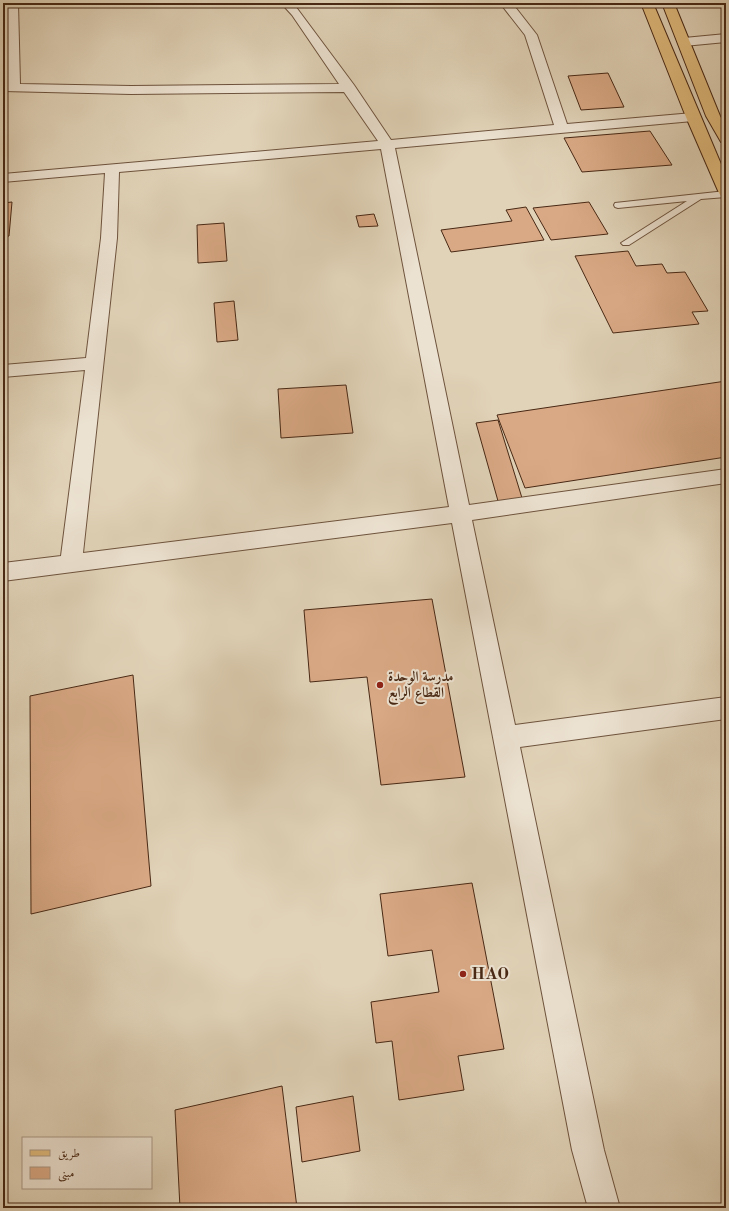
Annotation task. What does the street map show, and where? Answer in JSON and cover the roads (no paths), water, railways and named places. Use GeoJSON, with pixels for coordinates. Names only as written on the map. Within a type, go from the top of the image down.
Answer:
{"type":"FeatureCollection","features":[{"type":"Feature","properties":{"kind":"main road"},"geometry":{"type":"LineString","coordinates":[[647,3],[726,194]]}},
{"type":"Feature","properties":{"kind":"main road"},"geometry":{"type":"LineString","coordinates":[[668,3],[714,116],[726,139]]}},
{"type":"Feature","properties":{"kind":"street"},"geometry":{"type":"LineString","coordinates":[[12,3],[9,87],[131,90],[348,88]]}},
{"type":"Feature","properties":{"kind":"street"},"geometry":{"type":"LineString","coordinates":[[289,3],[387,144],[588,1150],[604,1208]]}},
{"type":"Feature","properties":{"kind":"street"},"geometry":{"type":"LineString","coordinates":[[506,3],[531,35],[562,129]]}},
{"type":"Feature","properties":{"kind":"street"},"geometry":{"type":"LineString","coordinates":[[684,42],[726,38]]}},
{"type":"Feature","properties":{"kind":"street"},"geometry":{"type":"LineString","coordinates":[[3,178],[693,117]]}},
{"type":"Feature","properties":{"kind":"street"},"geometry":{"type":"LineString","coordinates":[[71,563],[109,238],[112,168]]}},
{"type":"Feature","properties":{"kind":"street"},"geometry":{"type":"LineString","coordinates":[[3,371],[94,363]]}},
{"type":"Feature","properties":{"kind":"street"},"geometry":{"type":"LineString","coordinates":[[3,572],[460,514],[726,476]]}},
{"type":"Feature","properties":{"kind":"street"},"geometry":{"type":"LineString","coordinates":[[506,738],[726,708]]}},
{"type":"Feature","properties":{"kind":"lane"},"geometry":{"type":"LineString","coordinates":[[618,205],[726,194]]}},
{"type":"Feature","properties":{"kind":"lane"},"geometry":{"type":"LineString","coordinates":[[626,243],[700,197]]}},
{"type":"Feature","properties":{"kind":"place","name":"مدرسة الوحدة القطاع الرابع"},"geometry":{"type":"Point","coordinates":[380,685]}},
{"type":"Feature","properties":{"kind":"place","name":"HAO"},"geometry":{"type":"Point","coordinates":[463,974]}}]}
